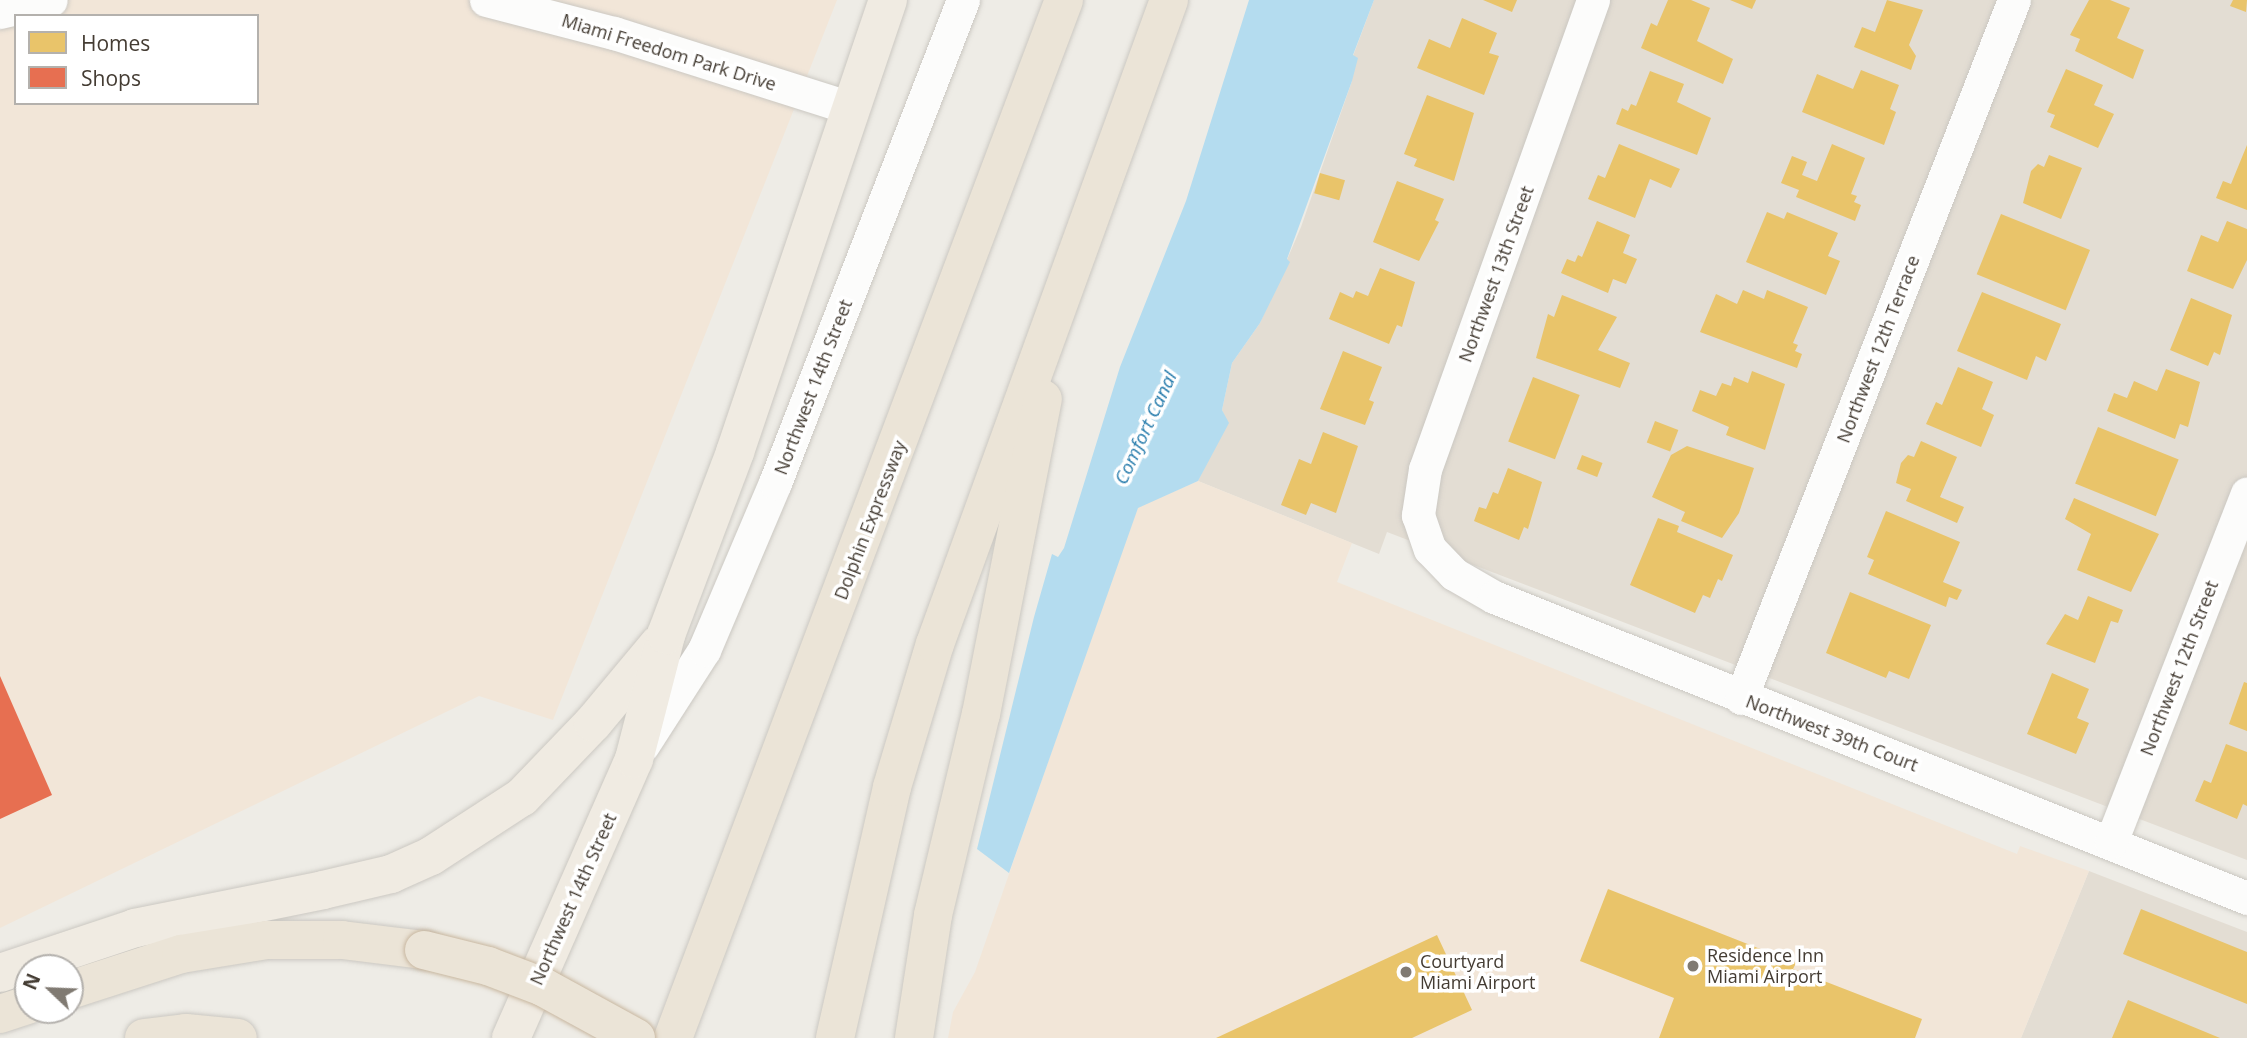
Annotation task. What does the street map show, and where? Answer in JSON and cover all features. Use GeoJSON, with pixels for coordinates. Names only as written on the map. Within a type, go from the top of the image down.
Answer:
{"type":"FeatureCollection","features":[{"type":"Feature","properties":{"kind":"highway","name":"Dolphin Expressway"},"geometry":{"type":"LineString","coordinates":[[673,1038],[1064,0]]}},
{"type":"Feature","properties":{"kind":"highway"},"geometry":{"type":"LineString","coordinates":[[835,1038],[869,877],[913,716],[960,571],[1169,0]]}},
{"type":"Feature","properties":{"kind":"highway"},"geometry":{"type":"LineString","coordinates":[[914,1038],[933,915],[981,714],[1067,279]]}},
{"type":"Feature","properties":{"kind":"highway"},"geometry":{"type":"LineString","coordinates":[[84,985],[181,954],[267,940],[342,940],[424,950],[467,959],[543,987],[636,1038]]}},
{"type":"Feature","properties":{"kind":"highway"},"geometry":{"type":"LineString","coordinates":[[144,1038],[186,1033],[238,1038]]}},
{"type":"Feature","properties":{"kind":"main road","name":"Northwest 14th Street"},"geometry":{"type":"LineString","coordinates":[[511,1038],[634,759],[666,635],[736,452],[888,0]]}},
{"type":"Feature","properties":{"kind":"main road"},"geometry":{"type":"LineString","coordinates":[[0,973],[135,928],[391,874],[431,856],[496,818],[522,797],[593,723],[666,635]]}},
{"type":"Feature","properties":{"kind":"street"},"geometry":{"type":"LineString","coordinates":[[0,12],[51,0]]}},
{"type":"Feature","properties":{"kind":"street","name":"Miami Freedom Park Drive"},"geometry":{"type":"LineString","coordinates":[[486,0],[614,33],[851,108]]}},
{"type":"Feature","properties":{"kind":"street","name":"Northwest 14th Street"},"geometry":{"type":"LineString","coordinates":[[634,759],[705,650],[775,483],[963,0]]}},
{"type":"Feature","properties":{"kind":"street","name":"Northwest 13th Street"},"geometry":{"type":"LineString","coordinates":[[1430,549],[1418,515],[1425,469],[1593,0]]}},
{"type":"Feature","properties":{"kind":"street","name":"Northwest 12th Terrace"},"geometry":{"type":"LineString","coordinates":[[1741,698],[2014,0]]}},
{"type":"Feature","properties":{"kind":"street","name":"Northwest 12th Street"},"geometry":{"type":"LineString","coordinates":[[2111,842],[2247,494]]}},
{"type":"Feature","properties":{"kind":"street","name":"Northwest 39th Court"},"geometry":{"type":"LineString","coordinates":[[1430,549],[1454,574],[1494,597],[1741,698],[2247,898]]}},
{"type":"Feature","properties":{"kind":"shaded area"},"geometry":{"type":"Polygon","coordinates":[[[0,0],[837,0],[553,720],[479,696],[0,928],[0,0]]]}},
{"type":"Feature","properties":{"kind":"shaded area"},"geometry":{"type":"Polygon","coordinates":[[[1374,0],[2247,0],[2247,860],[1387,532],[1379,554],[1198,481],[1227,421],[1222,410],[1232,363],[1260,323],[1301,227],[1352,81],[1353,56],[1374,0]]]}},
{"type":"Feature","properties":{"kind":"shaded area"},"geometry":{"type":"Polygon","coordinates":[[[1198,481],[1352,543],[1337,582],[2017,854],[2020,846],[2089,871],[2021,1038],[948,1038],[953,1012],[975,972],[1138,507],[1198,481]]]}},
{"type":"Feature","properties":{"kind":"shaded area"},"geometry":{"type":"Polygon","coordinates":[[[2089,871],[2247,932],[2247,1038],[2021,1038],[2089,871]]]}},
{"type":"Feature","properties":{"kind":"water","name":"Comfort Canal"},"geometry":{"type":"Polygon","coordinates":[[[1249,0],[1374,0],[1353,55],[1358,58],[1352,81],[1287,259],[1290,262],[1260,323],[1232,363],[1222,410],[1229,423],[1198,481],[1138,508],[1009,873],[977,849],[1034,617],[1052,554],[1058,557],[1064,548],[1120,367],[1186,201],[1249,0]]]}},
{"type":"Feature","properties":{"kind":"building: Homes"},"geometry":{"type":"Polygon","coordinates":[[[1483,0],[1517,0],[1512,12],[1483,0]]]}},
{"type":"Feature","properties":{"kind":"building: Homes"},"geometry":{"type":"Polygon","coordinates":[[[1668,0],[1691,0],[1710,8],[1697,41],[1733,59],[1723,84],[1641,48],[1651,23],[1657,26],[1668,0]]]}},
{"type":"Feature","properties":{"kind":"building: Homes"},"geometry":{"type":"Polygon","coordinates":[[[1730,0],[1756,0],[1752,9],[1730,0]]]}},
{"type":"Feature","properties":{"kind":"building: Homes"},"geometry":{"type":"Polygon","coordinates":[[[1887,0],[1923,10],[1909,45],[1916,56],[1911,70],[1854,47],[1862,27],[1875,32],[1887,0]]]}},
{"type":"Feature","properties":{"kind":"building: Homes"},"geometry":{"type":"Polygon","coordinates":[[[2089,0],[2110,0],[2130,8],[2117,38],[2144,50],[2133,79],[2075,51],[2080,39],[2070,35],[2089,0]]]}},
{"type":"Feature","properties":{"kind":"building: Homes"},"geometry":{"type":"Polygon","coordinates":[[[2233,0],[2247,0],[2246,12],[2230,6],[2233,0]]]}},
{"type":"Feature","properties":{"kind":"building: Homes"},"geometry":{"type":"Polygon","coordinates":[[[1462,18],[1497,33],[1489,53],[1499,56],[1484,95],[1417,68],[1429,39],[1450,48],[1462,18]]]}},
{"type":"Feature","properties":{"kind":"building: Homes"},"geometry":{"type":"Polygon","coordinates":[[[2066,69],[2103,85],[2094,105],[2114,114],[2098,148],[2050,127],[2055,115],[2047,112],[2066,69]]]}},
{"type":"Feature","properties":{"kind":"building: Homes"},"geometry":{"type":"Polygon","coordinates":[[[1861,70],[1899,85],[1890,109],[1896,112],[1884,145],[1802,112],[1817,74],[1853,89],[1861,70]]]}},
{"type":"Feature","properties":{"kind":"building: Homes"},"geometry":{"type":"Polygon","coordinates":[[[1650,71],[1684,84],[1677,102],[1711,118],[1697,155],[1616,124],[1622,108],[1628,111],[1631,104],[1636,106],[1650,71]]]}},
{"type":"Feature","properties":{"kind":"building: Homes"},"geometry":{"type":"Polygon","coordinates":[[[1427,95],[1474,113],[1454,181],[1414,166],[1417,159],[1404,154],[1427,95]]]}},
{"type":"Feature","properties":{"kind":"building: Homes"},"geometry":{"type":"Polygon","coordinates":[[[1619,144],[1680,169],[1671,188],[1650,179],[1635,218],[1588,199],[1598,175],[1605,178],[1619,144]]]}},
{"type":"Feature","properties":{"kind":"building: Homes"},"geometry":{"type":"Polygon","coordinates":[[[1832,144],[1865,158],[1851,194],[1857,196],[1854,202],[1861,205],[1855,221],[1796,197],[1799,190],[1781,183],[1792,156],[1807,162],[1802,175],[1817,181],[1832,144]]]}},
{"type":"Feature","properties":{"kind":"building: Homes"},"geometry":{"type":"Polygon","coordinates":[[[2247,145],[2247,210],[2216,198],[2223,181],[2231,184],[2247,145]]]}},
{"type":"Feature","properties":{"kind":"building: Homes"},"geometry":{"type":"Polygon","coordinates":[[[2049,155],[2082,168],[2061,219],[2023,203],[2031,171],[2038,164],[2044,167],[2049,155]]]}},
{"type":"Feature","properties":{"kind":"building: Homes"},"geometry":{"type":"Polygon","coordinates":[[[1320,173],[1345,180],[1339,200],[1314,193],[1320,173]]]}},
{"type":"Feature","properties":{"kind":"building: Homes"},"geometry":{"type":"Polygon","coordinates":[[[1397,181],[1444,199],[1435,220],[1439,222],[1419,261],[1373,242],[1397,181]]]}},
{"type":"Feature","properties":{"kind":"building: Homes"},"geometry":{"type":"Polygon","coordinates":[[[1767,212],[1784,219],[1787,212],[1838,233],[1828,256],[1840,261],[1826,295],[1746,262],[1767,212]]]}},
{"type":"Feature","properties":{"kind":"building: Homes"},"geometry":{"type":"Polygon","coordinates":[[[2001,214],[2090,250],[2066,310],[1977,274],[2001,214]]]}},
{"type":"Feature","properties":{"kind":"building: Homes"},"geometry":{"type":"Polygon","coordinates":[[[1597,221],[1630,235],[1623,253],[1637,259],[1626,284],[1613,279],[1608,293],[1561,273],[1567,259],[1575,262],[1578,255],[1582,257],[1597,221]]]}},
{"type":"Feature","properties":{"kind":"building: Homes"},"geometry":{"type":"Polygon","coordinates":[[[2227,221],[2247,229],[2247,260],[2233,289],[2187,271],[2201,235],[2218,242],[2227,221]]]}},
{"type":"Feature","properties":{"kind":"building: Homes"},"geometry":{"type":"Polygon","coordinates":[[[1380,268],[1415,282],[1402,327],[1397,325],[1389,344],[1329,319],[1340,292],[1353,298],[1356,291],[1368,296],[1380,268]]]}},
{"type":"Feature","properties":{"kind":"building: Homes"},"geometry":{"type":"Polygon","coordinates":[[[1743,290],[1764,299],[1767,290],[1808,307],[1793,343],[1798,345],[1795,351],[1802,354],[1797,368],[1700,332],[1716,294],[1737,304],[1743,290]]]}},
{"type":"Feature","properties":{"kind":"building: Homes"},"geometry":{"type":"Polygon","coordinates":[[[1982,292],[2061,324],[2046,361],[2036,356],[2027,380],[1957,351],[1982,292]]]}},
{"type":"Feature","properties":{"kind":"building: Homes"},"geometry":{"type":"Polygon","coordinates":[[[1562,295],[1617,317],[1598,350],[1630,363],[1620,388],[1536,358],[1548,314],[1554,317],[1562,295]]]}},
{"type":"Feature","properties":{"kind":"building: Homes"},"geometry":{"type":"Polygon","coordinates":[[[2191,298],[2232,315],[2220,355],[2214,352],[2208,366],[2170,350],[2191,298]]]}},
{"type":"Feature","properties":{"kind":"building: Homes"},"geometry":{"type":"Polygon","coordinates":[[[1343,351],[1382,367],[1369,400],[1374,402],[1365,425],[1320,409],[1343,351]]]}},
{"type":"Feature","properties":{"kind":"building: Homes"},"geometry":{"type":"Polygon","coordinates":[[[1958,367],[1993,382],[1982,409],[1994,415],[1981,447],[1926,424],[1936,402],[1942,405],[1958,367]]]}},
{"type":"Feature","properties":{"kind":"building: Homes"},"geometry":{"type":"Polygon","coordinates":[[[2166,369],[2200,382],[2188,427],[2180,424],[2175,439],[2107,411],[2114,393],[2127,398],[2134,381],[2157,391],[2166,369]]]}},
{"type":"Feature","properties":{"kind":"building: Homes"},"geometry":{"type":"Polygon","coordinates":[[[1752,371],[1785,384],[1765,450],[1726,435],[1729,427],[1692,411],[1700,390],[1716,396],[1722,383],[1731,386],[1734,377],[1748,383],[1752,371]]]}},
{"type":"Feature","properties":{"kind":"building: Homes"},"geometry":{"type":"Polygon","coordinates":[[[1533,377],[1580,395],[1555,459],[1508,441],[1533,377]]]}},
{"type":"Feature","properties":{"kind":"building: Homes"},"geometry":{"type":"Polygon","coordinates":[[[1655,421],[1678,430],[1670,451],[1647,442],[1655,421]]]}},
{"type":"Feature","properties":{"kind":"building: Homes"},"geometry":{"type":"Polygon","coordinates":[[[2098,427],[2179,460],[2156,516],[2075,484],[2098,427]]]}},
{"type":"Feature","properties":{"kind":"building: Homes"},"geometry":{"type":"Polygon","coordinates":[[[1323,432],[1358,446],[1336,513],[1311,503],[1306,515],[1281,505],[1299,459],[1311,464],[1323,432]]]}},
{"type":"Feature","properties":{"kind":"building: Homes"},"geometry":{"type":"Polygon","coordinates":[[[1921,441],[1957,457],[1940,497],[1964,507],[1957,523],[1906,501],[1911,489],[1896,483],[1901,463],[1908,455],[1914,457],[1921,441]]]}},
{"type":"Feature","properties":{"kind":"building: Homes"},"geometry":{"type":"Polygon","coordinates":[[[1687,446],[1754,468],[1739,513],[1722,538],[1681,521],[1685,512],[1652,497],[1671,455],[1687,446]]]}},
{"type":"Feature","properties":{"kind":"building: Homes"},"geometry":{"type":"Polygon","coordinates":[[[1582,455],[1603,463],[1597,477],[1577,469],[1582,455]]]}},
{"type":"Feature","properties":{"kind":"building: Homes"},"geometry":{"type":"Polygon","coordinates":[[[1508,468],[1542,482],[1528,529],[1524,527],[1519,540],[1474,521],[1479,507],[1486,509],[1493,492],[1498,494],[1508,468]]]}},
{"type":"Feature","properties":{"kind":"building: Homes"},"geometry":{"type":"Polygon","coordinates":[[[2074,498],[2159,534],[2131,592],[2077,570],[2091,534],[2065,519],[2074,498]]]}},
{"type":"Feature","properties":{"kind":"building: Homes"},"geometry":{"type":"Polygon","coordinates":[[[1886,511],[1960,542],[1943,582],[1962,590],[1957,600],[1949,597],[1946,607],[1868,574],[1874,560],[1867,557],[1886,511]]]}},
{"type":"Feature","properties":{"kind":"building: Homes"},"geometry":{"type":"Polygon","coordinates":[[[1658,518],[1679,526],[1677,532],[1733,555],[1722,581],[1718,579],[1710,598],[1703,595],[1695,613],[1630,585],[1658,518]]]}},
{"type":"Feature","properties":{"kind":"building: Homes"},"geometry":{"type":"Polygon","coordinates":[[[1850,592],[1931,625],[1909,679],[1889,671],[1886,678],[1826,653],[1850,592]]]}},
{"type":"Feature","properties":{"kind":"building: Homes"},"geometry":{"type":"Polygon","coordinates":[[[2088,596],[2123,610],[2118,623],[2111,621],[2095,663],[2046,644],[2065,614],[2078,620],[2088,596]]]}},
{"type":"Feature","properties":{"kind":"building: Homes"},"geometry":{"type":"Polygon","coordinates":[[[2052,673],[2089,689],[2077,718],[2089,723],[2076,754],[2027,734],[2052,673]]]}},
{"type":"Feature","properties":{"kind":"building: Homes"},"geometry":{"type":"Polygon","coordinates":[[[2244,682],[2247,683],[2247,731],[2229,724],[2244,682]]]}},
{"type":"Feature","properties":{"kind":"building: Homes"},"geometry":{"type":"Polygon","coordinates":[[[2226,744],[2247,752],[2247,806],[2243,804],[2237,819],[2195,801],[2204,780],[2211,783],[2226,744]]]}},
{"type":"Feature","properties":{"kind":"building: Homes","name":"Residence Inn Miami Airport"},"geometry":{"type":"Polygon","coordinates":[[[1608,889],[1796,963],[1793,969],[1922,1019],[1915,1038],[1659,1038],[1674,998],[1580,961],[1608,889]]]}},
{"type":"Feature","properties":{"kind":"building: Homes"},"geometry":{"type":"Polygon","coordinates":[[[2141,909],[2247,952],[2247,1004],[2123,954],[2141,909]]]}},
{"type":"Feature","properties":{"kind":"building: Homes","name":"Courtyard Miami Airport"},"geometry":{"type":"Polygon","coordinates":[[[1437,935],[1472,1010],[1412,1038],[1216,1038],[1437,935]]]}},
{"type":"Feature","properties":{"kind":"building: Homes"},"geometry":{"type":"Polygon","coordinates":[[[2128,1000],[2220,1038],[2112,1038],[2128,1000]]]}},
{"type":"Feature","properties":{"kind":"building: Shops"},"geometry":{"type":"Polygon","coordinates":[[[0,676],[52,795],[0,819],[0,676]]]}},
{"type":"Feature","properties":{"kind":"place","name":"Residence Inn Miami Airport"},"geometry":{"type":"Point","coordinates":[1693,966]}},
{"type":"Feature","properties":{"kind":"place","name":"Courtyard Miami Airport"},"geometry":{"type":"Point","coordinates":[1406,972]}}]}
